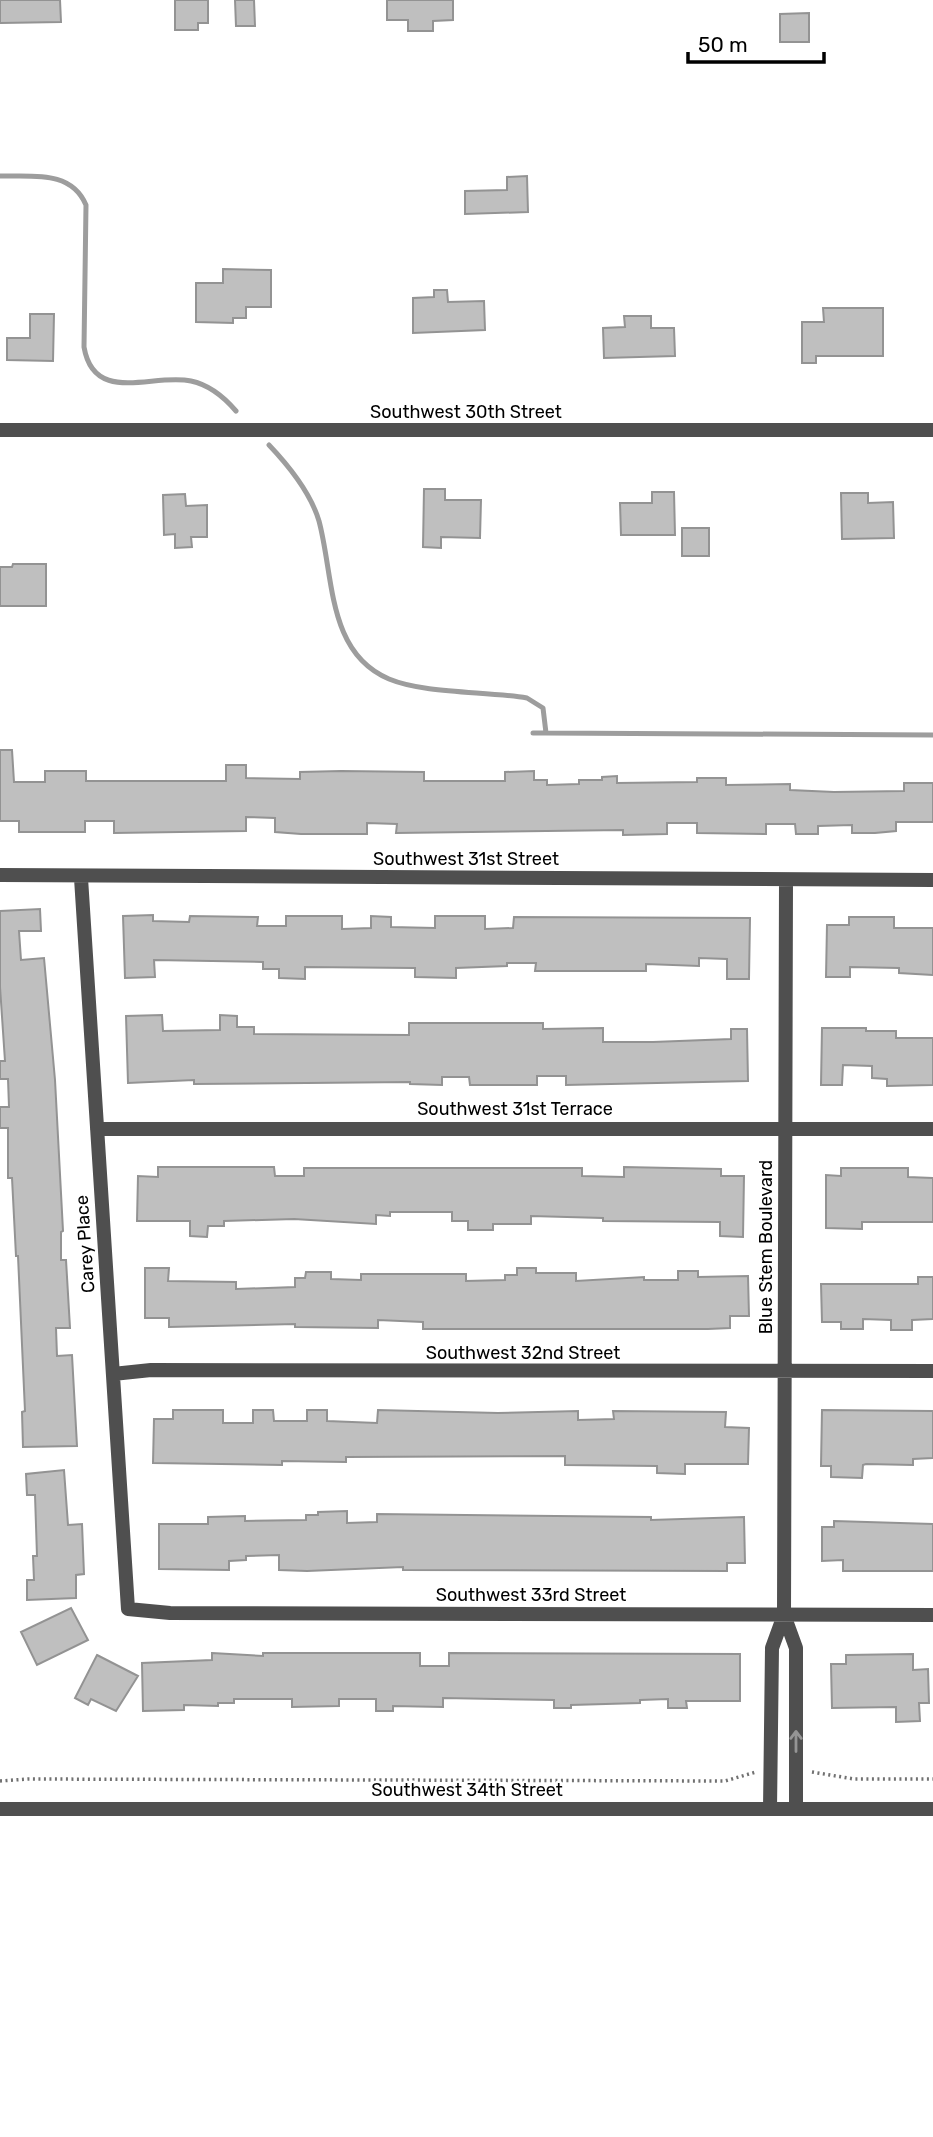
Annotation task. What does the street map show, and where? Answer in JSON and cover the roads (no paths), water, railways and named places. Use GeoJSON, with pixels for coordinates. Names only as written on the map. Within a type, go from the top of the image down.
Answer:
{"type":"FeatureCollection","features":[{"type":"Feature","properties":{"kind":"street","name":"Southwest 30th Street"},"geometry":{"type":"LineString","coordinates":[[0,430],[933,430]]}},
{"type":"Feature","properties":{"kind":"street","name":"Southwest 31st Street"},"geometry":{"type":"LineString","coordinates":[[0,875],[81,878],[933,880]]}},
{"type":"Feature","properties":{"kind":"street","name":"Carey Place"},"geometry":{"type":"LineString","coordinates":[[81,878],[128,1609]]}},
{"type":"Feature","properties":{"kind":"street","name":"Blue Stem Boulevard"},"geometry":{"type":"LineString","coordinates":[[770,1809],[772,1648],[784,1615],[786,880]]}},
{"type":"Feature","properties":{"kind":"street","name":"Southwest 31st Terrace"},"geometry":{"type":"LineString","coordinates":[[97,1129],[933,1129]]}},
{"type":"Feature","properties":{"kind":"street","name":"Southwest 32nd Street"},"geometry":{"type":"LineString","coordinates":[[113,1374],[152,1370],[933,1371]]}},
{"type":"Feature","properties":{"kind":"street","name":"Southwest 33rd Street"},"geometry":{"type":"LineString","coordinates":[[128,1609],[170,1613],[933,1615]]}},
{"type":"Feature","properties":{"kind":"street","name":"Blue Stem Boulevard"},"geometry":{"type":"LineString","coordinates":[[784,1615],[796,1648],[796,1809]]}},
{"type":"Feature","properties":{"kind":"street","name":"Southwest 34th Street"},"geometry":{"type":"LineString","coordinates":[[0,1809],[933,1809]]}},
{"type":"Feature","properties":{"kind":"waterway"},"geometry":{"type":"LineString","coordinates":[[0,176],[38,176],[61,181],[71,186],[86,205],[84,347],[90,365],[99,376],[127,383],[191,381],[216,392],[236,411]]}},
{"type":"Feature","properties":{"kind":"waterway"},"geometry":{"type":"LineString","coordinates":[[269,445],[298,480],[315,511],[324,543],[336,611],[354,651],[369,667],[404,684],[438,690],[527,698],[543,708],[546,733],[533,733]]}},
{"type":"Feature","properties":{"kind":"waterway"},"geometry":{"type":"LineString","coordinates":[[546,733],[933,735]]}}]}
